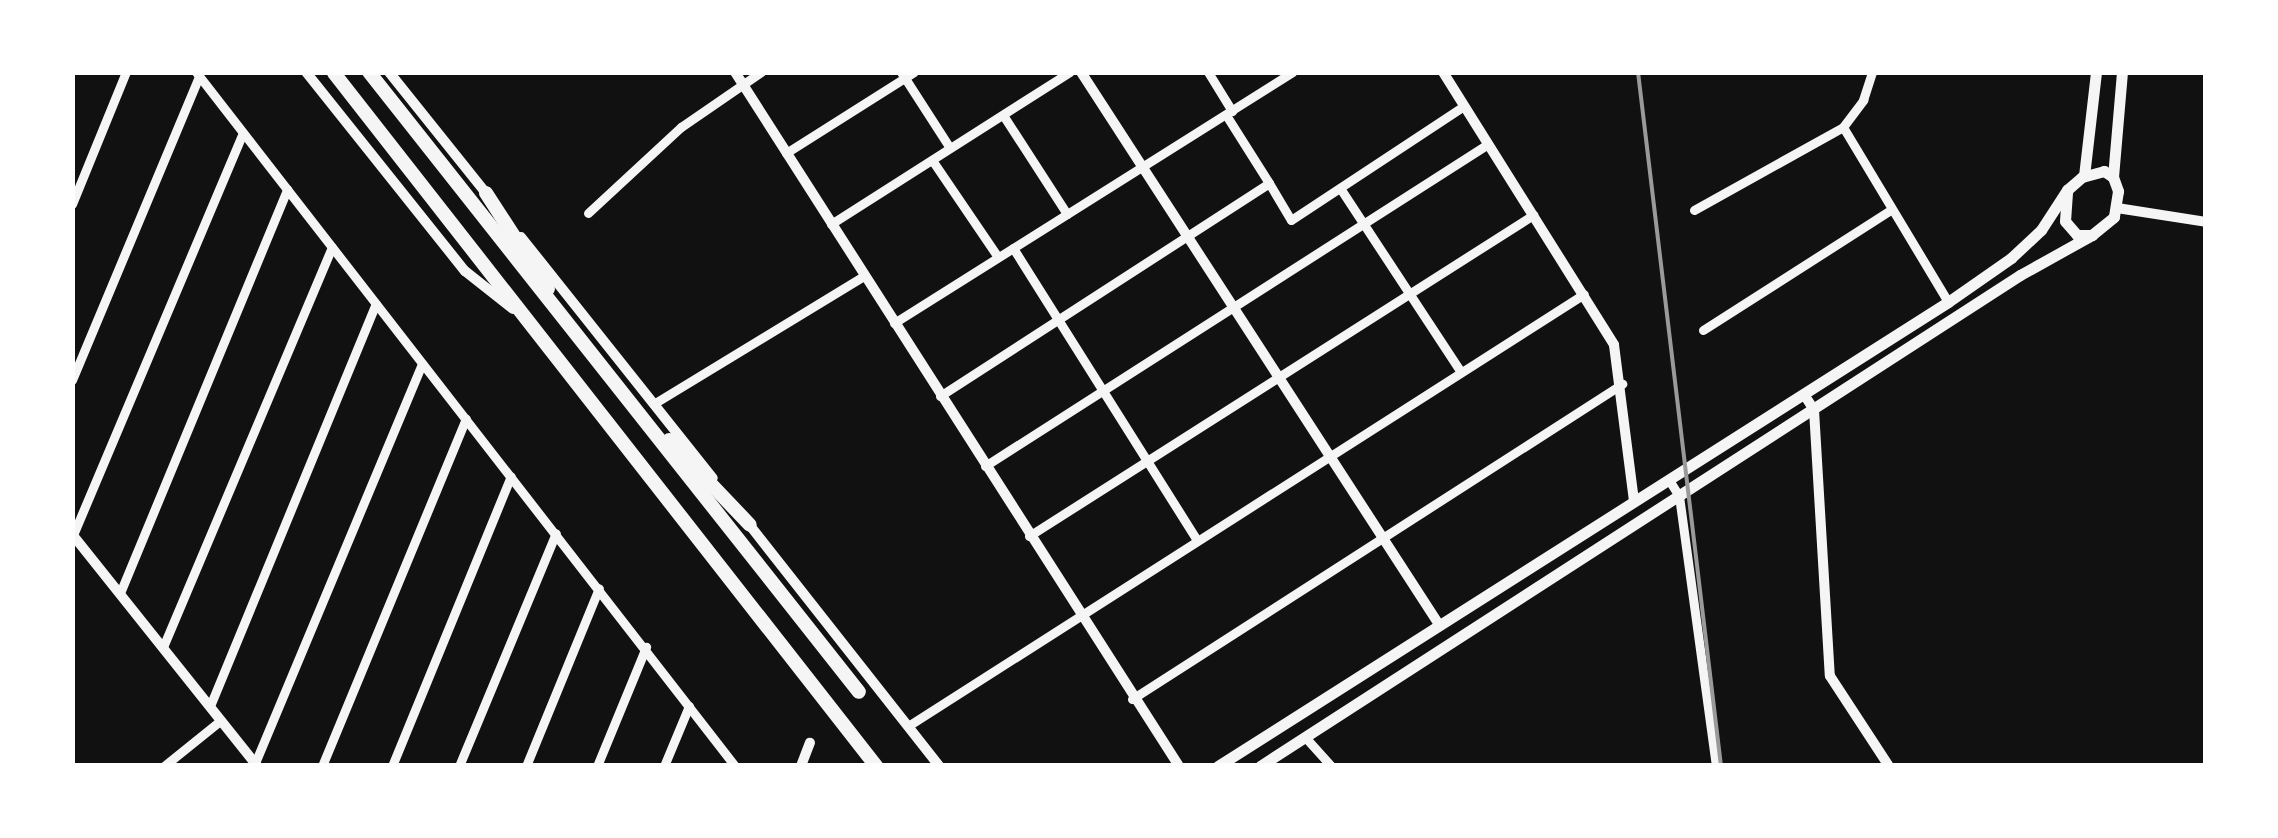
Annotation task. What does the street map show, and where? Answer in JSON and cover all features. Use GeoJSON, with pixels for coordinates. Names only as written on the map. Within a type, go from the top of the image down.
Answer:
{"type":"FeatureCollection","features":[{"type":"Feature","properties":{"kind":"highway"},"geometry":{"type":"LineString","coordinates":[[369,72],[859,692]]}},
{"type":"Feature","properties":{"kind":"highway"},"geometry":{"type":"LineString","coordinates":[[334,73],[876,766]]}},
{"type":"Feature","properties":{"kind":"highway"},"geometry":{"type":"LineString","coordinates":[[486,193],[588,352]]}},
{"type":"Feature","properties":{"kind":"highway"},"geometry":{"type":"LineString","coordinates":[[625,398],[750,525]]}},
{"type":"Feature","properties":{"kind":"main road"},"geometry":{"type":"LineString","coordinates":[[2084,176],[2096,72]]}},
{"type":"Feature","properties":{"kind":"main road"},"geometry":{"type":"LineString","coordinates":[[1260,766],[2114,218],[2118,191],[2113,177],[2122,72]]}},
{"type":"Feature","properties":{"kind":"main road"},"geometry":{"type":"LineString","coordinates":[[1218,766],[1948,302],[2021,248],[2040,230],[2067,190],[2084,176],[2104,171],[2113,177]]}},
{"type":"Feature","properties":{"kind":"main road"},"geometry":{"type":"LineString","coordinates":[[2067,190],[2065,221],[2078,236],[2092,235]]}},
{"type":"Feature","properties":{"kind":"street"},"geometry":{"type":"LineString","coordinates":[[72,204],[126,72]]}},
{"type":"Feature","properties":{"kind":"street"},"geometry":{"type":"LineString","coordinates":[[306,72],[466,271],[529,323]]}},
{"type":"Feature","properties":{"kind":"street"},"geometry":{"type":"LineString","coordinates":[[389,72],[939,766]]}},
{"type":"Feature","properties":{"kind":"street"},"geometry":{"type":"LineString","coordinates":[[735,72],[1179,766]]}},
{"type":"Feature","properties":{"kind":"street"},"geometry":{"type":"LineString","coordinates":[[588,214],[681,126],[760,72]]}},
{"type":"Feature","properties":{"kind":"street"},"geometry":{"type":"LineString","coordinates":[[831,224],[1070,72]]}},
{"type":"Feature","properties":{"kind":"street"},"geometry":{"type":"LineString","coordinates":[[1081,72],[1440,626]]}},
{"type":"Feature","properties":{"kind":"street"},"geometry":{"type":"LineString","coordinates":[[1208,72],[1291,220],[1464,106]]}},
{"type":"Feature","properties":{"kind":"street"},"geometry":{"type":"LineString","coordinates":[[894,322],[1229,113],[1279,76],[1292,72]]}},
{"type":"Feature","properties":{"kind":"street"},"geometry":{"type":"LineString","coordinates":[[1442,72],[1614,345],[1622,384],[1634,502]]}},
{"type":"Feature","properties":{"kind":"street"},"geometry":{"type":"LineString","coordinates":[[1694,210],[1843,127],[1864,100],[1872,72]]}},
{"type":"Feature","properties":{"kind":"street"},"geometry":{"type":"LineString","coordinates":[[197,74],[735,766]]}},
{"type":"Feature","properties":{"kind":"street"},"geometry":{"type":"LineString","coordinates":[[72,380],[197,74]]}},
{"type":"Feature","properties":{"kind":"street"},"geometry":{"type":"LineString","coordinates":[[786,153],[906,74],[950,148]]}},
{"type":"Feature","properties":{"kind":"street"},"geometry":{"type":"LineString","coordinates":[[1002,115],[1067,214]]}},
{"type":"Feature","properties":{"kind":"street"},"geometry":{"type":"LineString","coordinates":[[1843,127],[1948,302]]}},
{"type":"Feature","properties":{"kind":"street"},"geometry":{"type":"LineString","coordinates":[[242,134],[73,534],[256,764],[422,362]]}},
{"type":"Feature","properties":{"kind":"street"},"geometry":{"type":"LineString","coordinates":[[985,466],[1488,144]]}},
{"type":"Feature","properties":{"kind":"street"},"geometry":{"type":"LineString","coordinates":[[932,160],[998,258]]}},
{"type":"Feature","properties":{"kind":"street"},"geometry":{"type":"LineString","coordinates":[[940,396],[1269,184]]}},
{"type":"Feature","properties":{"kind":"street"},"geometry":{"type":"LineString","coordinates":[[1340,188],[1460,371]]}},
{"type":"Feature","properties":{"kind":"street"},"geometry":{"type":"LineString","coordinates":[[120,593],[286,189]]}},
{"type":"Feature","properties":{"kind":"street"},"geometry":{"type":"LineString","coordinates":[[2117,208],[2206,222]]}},
{"type":"Feature","properties":{"kind":"street"},"geometry":{"type":"LineString","coordinates":[[1702,330],[1892,209]]}},
{"type":"Feature","properties":{"kind":"street"},"geometry":{"type":"LineString","coordinates":[[1029,536],[1533,214]]}},
{"type":"Feature","properties":{"kind":"street"},"geometry":{"type":"LineString","coordinates":[[163,647],[332,247]]}},
{"type":"Feature","properties":{"kind":"street"},"geometry":{"type":"LineString","coordinates":[[1013,248],[1196,539]]}},
{"type":"Feature","properties":{"kind":"street"},"geometry":{"type":"LineString","coordinates":[[655,403],[864,276]]}},
{"type":"Feature","properties":{"kind":"street"},"geometry":{"type":"LineString","coordinates":[[908,726],[1584,294]]}},
{"type":"Feature","properties":{"kind":"street"},"geometry":{"type":"LineString","coordinates":[[210,706],[376,304]]}},
{"type":"Feature","properties":{"kind":"street"},"geometry":{"type":"LineString","coordinates":[[1132,698],[1622,384]]}},
{"type":"Feature","properties":{"kind":"street"},"geometry":{"type":"LineString","coordinates":[[1805,396],[1814,410],[1830,676],[1888,766]]}},
{"type":"Feature","properties":{"kind":"street"},"geometry":{"type":"LineString","coordinates":[[322,766],[466,419]]}},
{"type":"Feature","properties":{"kind":"street"},"geometry":{"type":"LineString","coordinates":[[392,766],[511,476]]}},
{"type":"Feature","properties":{"kind":"street"},"geometry":{"type":"LineString","coordinates":[[1669,480],[1680,496],[1716,766]]}},
{"type":"Feature","properties":{"kind":"street"},"geometry":{"type":"LineString","coordinates":[[460,766],[556,533]]}},
{"type":"Feature","properties":{"kind":"street"},"geometry":{"type":"LineString","coordinates":[[526,766],[599,588]]}},
{"type":"Feature","properties":{"kind":"street"},"geometry":{"type":"LineString","coordinates":[[597,766],[646,648]]}},
{"type":"Feature","properties":{"kind":"street"},"geometry":{"type":"LineString","coordinates":[[664,766],[689,706]]}},
{"type":"Feature","properties":{"kind":"street"},"geometry":{"type":"LineString","coordinates":[[164,766],[221,720]]}},
{"type":"Feature","properties":{"kind":"street"},"geometry":{"type":"LineString","coordinates":[[1305,737],[1331,766]]}},
{"type":"Feature","properties":{"kind":"street"},"geometry":{"type":"LineString","coordinates":[[801,766],[810,743]]}},
{"type":"Feature","properties":{"kind":"railway"},"geometry":{"type":"LineString","coordinates":[[1638,72],[1721,766]]}}]}
